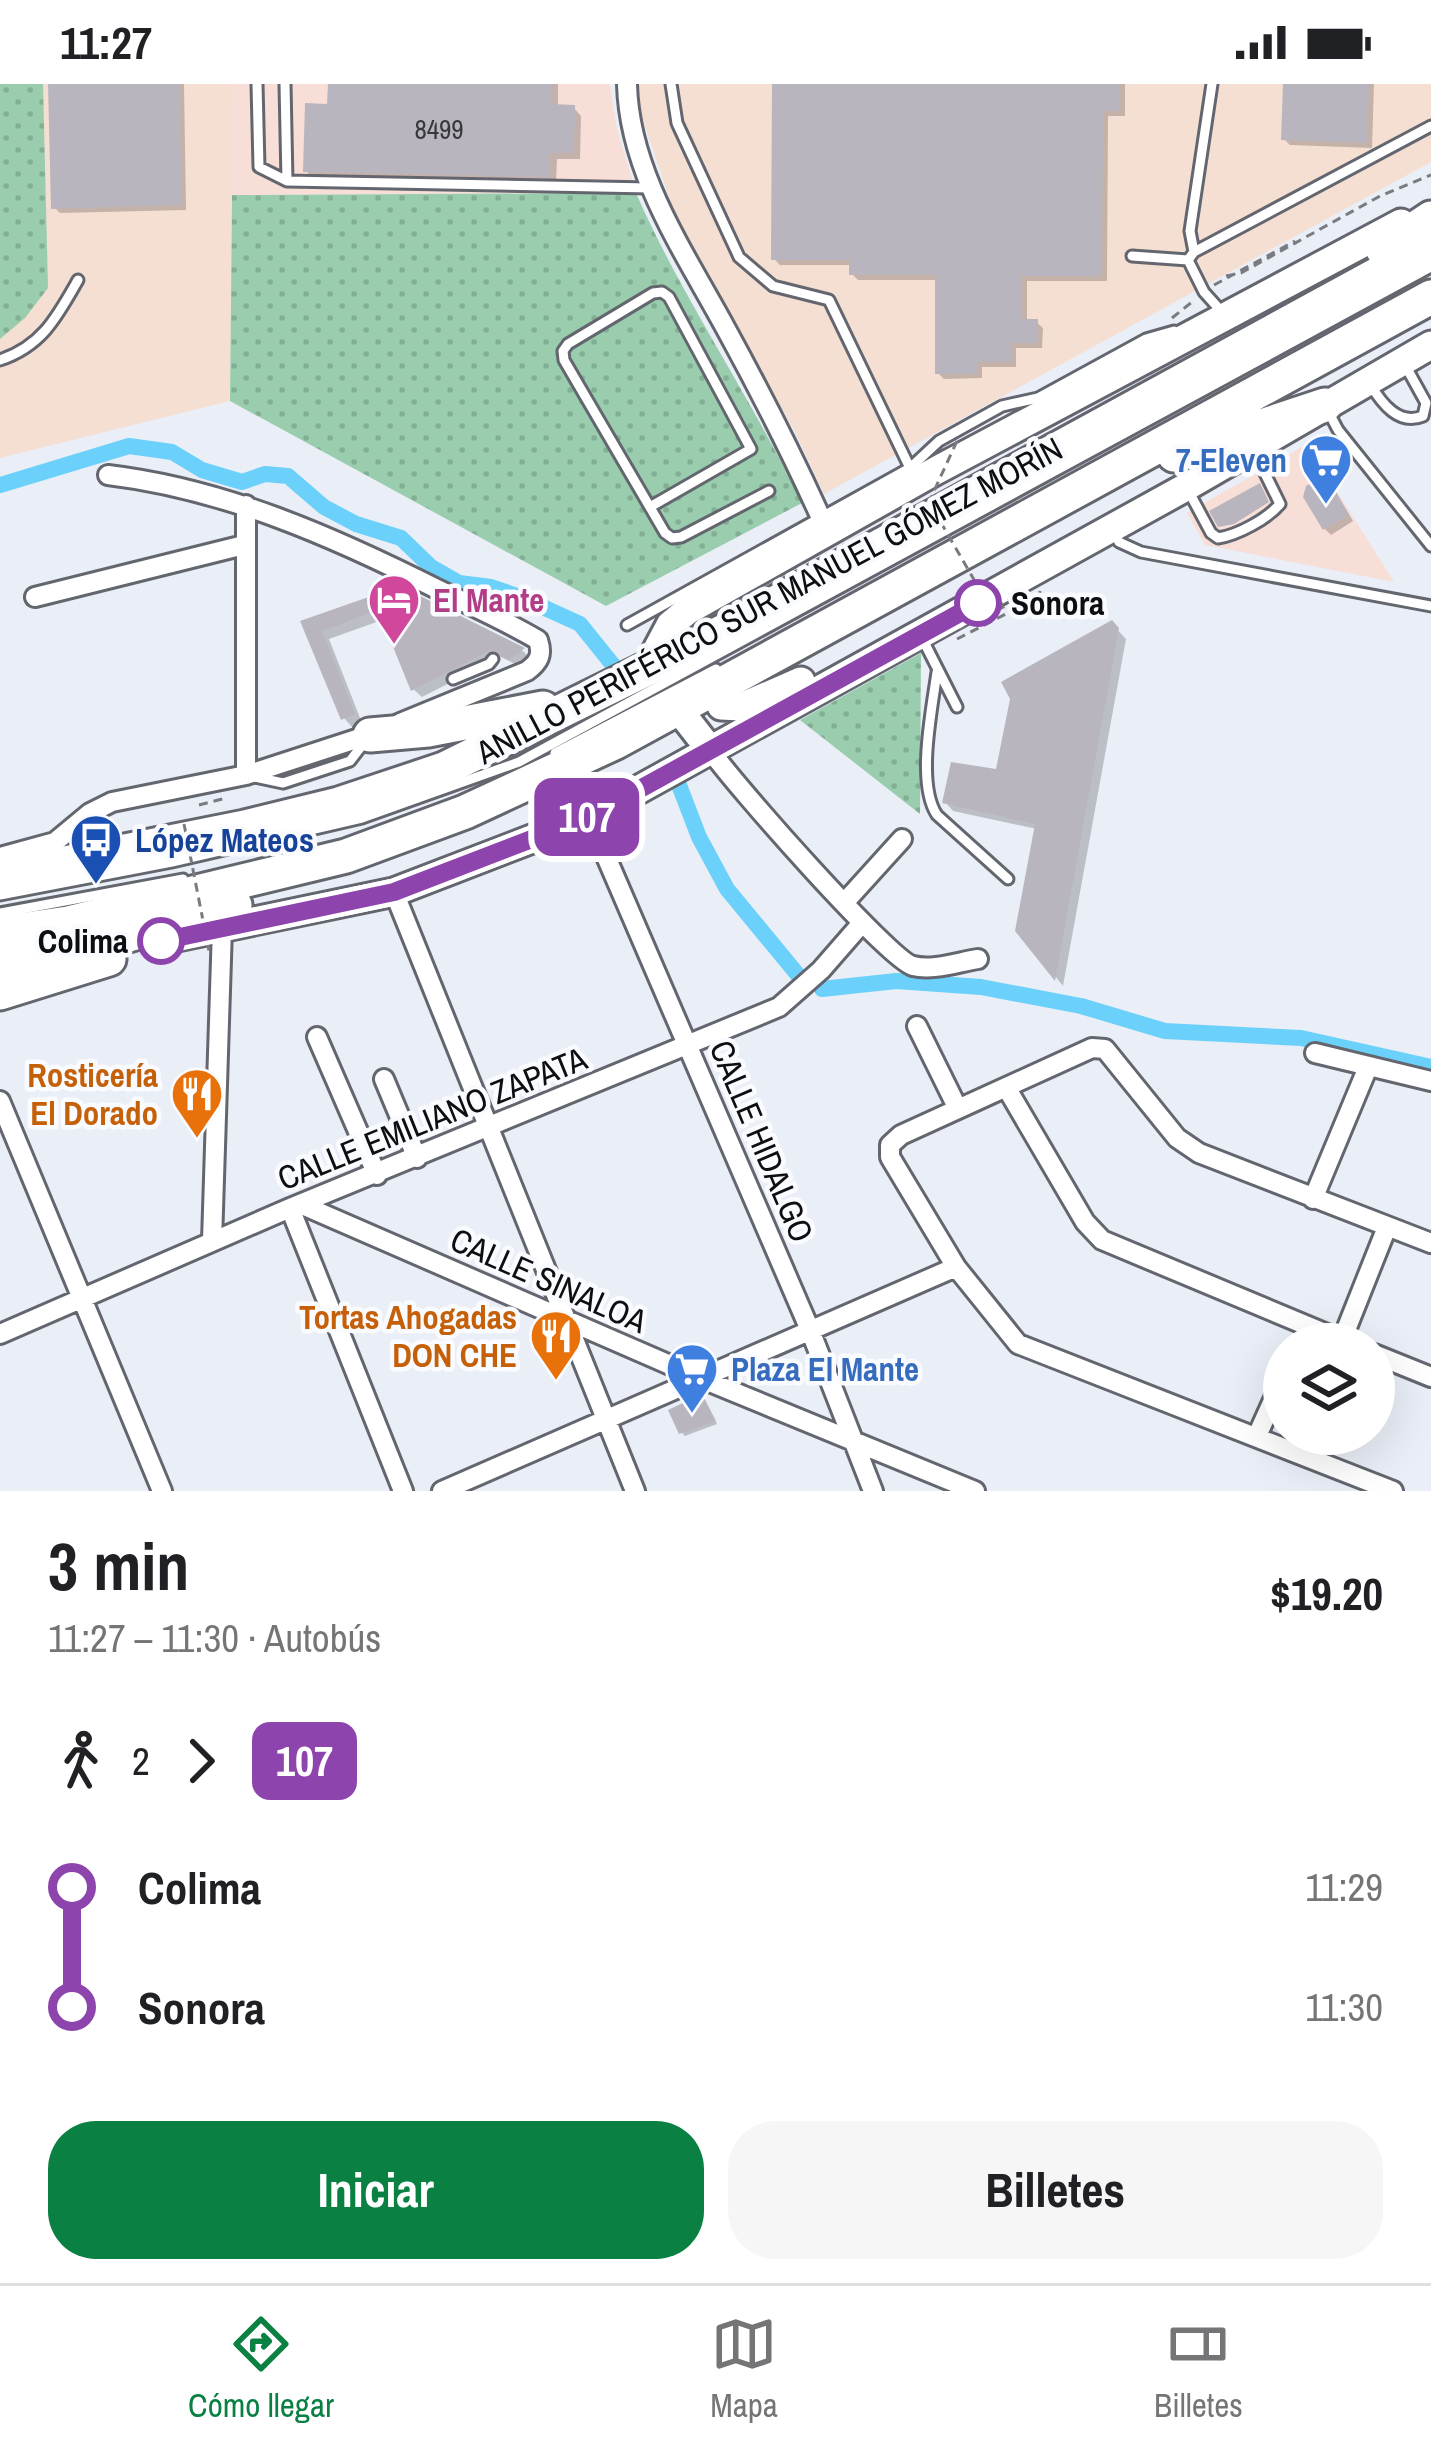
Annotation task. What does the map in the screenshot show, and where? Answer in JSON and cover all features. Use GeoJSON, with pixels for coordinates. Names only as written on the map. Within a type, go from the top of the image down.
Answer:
{"type":"FeatureCollection","features":[{"type":"Feature","properties":{"kind":"highway"},"geometry":{"type":"LineString","coordinates":[[1191,378],[1431,218]]}},
{"type":"Feature","properties":{"kind":"highway","name":"ANILLO PERIFÉRICO SUR MANUEL GÓMEZ MORÍN"},"geometry":{"type":"LineString","coordinates":[[0,876],[339,804],[444,769],[592,698],[1431,245]]}},
{"type":"Feature","properties":{"kind":"highway","name":"ANILLO PERIFÉRICO SUR MANUEL GÓMEZ MORÍN"},"geometry":{"type":"LineString","coordinates":[[73,936],[346,856],[466,812],[616,742],[1079,478],[1431,297]]}},
{"type":"Feature","properties":{"kind":"highway"},"geometry":{"type":"LineString","coordinates":[[1079,478],[1324,405]]}},
{"type":"Feature","properties":{"kind":"highway"},"geometry":{"type":"LineString","coordinates":[[370,735],[428,730],[592,698]]}},
{"type":"Feature","properties":{"kind":"highway"},"geometry":{"type":"LineString","coordinates":[[0,936],[156,942]]}},
{"type":"Feature","properties":{"kind":"highway"},"geometry":{"type":"LineString","coordinates":[[0,964],[73,936]]}},
{"type":"Feature","properties":{"kind":"highway"},"geometry":{"type":"LineString","coordinates":[[0,981],[156,942]]}},
{"type":"Feature","properties":{"kind":"highway"},"geometry":{"type":"LineString","coordinates":[[0,993],[156,942]]}},
{"type":"Feature","properties":{"kind":"street"},"geometry":{"type":"LineString","coordinates":[[627,84],[628,107],[650,188],[784,437],[821,518]]}},
{"type":"Feature","properties":{"kind":"street"},"geometry":{"type":"LineString","coordinates":[[654,655],[670,625],[688,611],[938,470],[1431,206]]}},
{"type":"Feature","properties":{"kind":"street"},"geometry":{"type":"LineString","coordinates":[[691,633],[725,607],[1101,403],[1226,316]]}},
{"type":"Feature","properties":{"kind":"street"},"geometry":{"type":"LineString","coordinates":[[156,942],[215,939],[394,892],[589,817],[1186,487],[1431,345]]}},
{"type":"Feature","properties":{"kind":"street"},"geometry":{"type":"LineString","coordinates":[[0,857],[55,842],[79,820],[112,802],[246,775],[370,735],[526,671],[538,662],[542,651],[538,640],[526,633],[397,569],[246,505],[158,481],[108,475]]}},
{"type":"Feature","properties":{"kind":"street"},"geometry":{"type":"LineString","coordinates":[[246,505],[246,775]]}},
{"type":"Feature","properties":{"kind":"street"},"geometry":{"type":"LineString","coordinates":[[721,706],[741,707],[774,695],[991,578],[1104,532]]}},
{"type":"Feature","properties":{"kind":"street"},"geometry":{"type":"LineString","coordinates":[[35,597],[244,545]]}},
{"type":"Feature","properties":{"kind":"street"},"geometry":{"type":"LineString","coordinates":[[686,719],[844,903],[908,966],[978,959]]}},
{"type":"Feature","properties":{"kind":"street","name":"CALLE HIDALGO"},"geometry":{"type":"LineString","coordinates":[[589,817],[810,1330],[873,1491]]}},
{"type":"Feature","properties":{"kind":"street"},"geometry":{"type":"LineString","coordinates":[[844,903],[902,839]]}},
{"type":"Feature","properties":{"kind":"street"},"geometry":{"type":"LineString","coordinates":[[394,892],[635,1491]]}},
{"type":"Feature","properties":{"kind":"street","name":"CALLE EMILIANO ZAPATA"},"geometry":{"type":"LineString","coordinates":[[0,1334],[295,1206],[779,1007],[821,970],[862,923]]}},
{"type":"Feature","properties":{"kind":"street"},"geometry":{"type":"LineString","coordinates":[[212,1241],[215,939]]}},
{"type":"Feature","properties":{"kind":"street"},"geometry":{"type":"LineString","coordinates":[[917,1026],[958,1109]]}},
{"type":"Feature","properties":{"kind":"street"},"geometry":{"type":"LineString","coordinates":[[316,1037],[377,1175]]}},
{"type":"Feature","properties":{"kind":"street"},"geometry":{"type":"LineString","coordinates":[[1393,1491],[1018,1344],[956,1267],[890,1156],[890,1145],[901,1135],[1092,1048],[1105,1048],[1178,1138],[1199,1153],[1431,1242]]}},
{"type":"Feature","properties":{"kind":"street"},"geometry":{"type":"LineString","coordinates":[[1315,1053],[1431,1081]]}},
{"type":"Feature","properties":{"kind":"street"},"geometry":{"type":"LineString","coordinates":[[1313,1199],[1367,1067]]}},
{"type":"Feature","properties":{"kind":"street"},"geometry":{"type":"LineString","coordinates":[[384,1079],[417,1158]]}},
{"type":"Feature","properties":{"kind":"street"},"geometry":{"type":"LineString","coordinates":[[1006,1087],[1085,1222],[1102,1240],[1277,1323]]}},
{"type":"Feature","properties":{"kind":"street"},"geometry":{"type":"LineString","coordinates":[[0,1102],[162,1491]]}},
{"type":"Feature","properties":{"kind":"street"},"geometry":{"type":"LineString","coordinates":[[295,1206],[403,1491]]}},
{"type":"Feature","properties":{"kind":"street","name":"CALLE SINALOA"},"geometry":{"type":"LineString","coordinates":[[295,1206],[975,1491]]}},
{"type":"Feature","properties":{"kind":"street"},"geometry":{"type":"LineString","coordinates":[[1353,1323],[1387,1227]]}},
{"type":"Feature","properties":{"kind":"street"},"geometry":{"type":"LineString","coordinates":[[442,1491],[956,1267]]}},
{"type":"Feature","properties":{"kind":"street"},"geometry":{"type":"LineString","coordinates":[[1395,1362],[1431,1377]]}},
{"type":"Feature","properties":{"kind":"street"},"geometry":{"type":"LineString","coordinates":[[1257,1436],[1263,1423]]}},
{"type":"Feature","properties":{"kind":"lane"},"geometry":{"type":"LineString","coordinates":[[256,84],[259,166],[287,181],[650,188]]}},
{"type":"Feature","properties":{"kind":"lane"},"geometry":{"type":"LineString","coordinates":[[285,84],[287,181]]}},
{"type":"Feature","properties":{"kind":"lane"},"geometry":{"type":"LineString","coordinates":[[671,84],[677,123],[739,257],[773,286],[829,300],[910,468]]}},
{"type":"Feature","properties":{"kind":"lane"},"geometry":{"type":"LineString","coordinates":[[627,625],[910,468],[939,441],[1002,406],[1038,398],[1146,339],[1226,316],[1204,292],[1191,256],[1190,231],[1211,84]]}},
{"type":"Feature","properties":{"kind":"lane"},"geometry":{"type":"LineString","coordinates":[[1132,256],[1191,256],[1431,126]]}},
{"type":"Feature","properties":{"kind":"lane"},"geometry":{"type":"LineString","coordinates":[[0,895],[362,818],[519,762],[1431,267]]}},
{"type":"Feature","properties":{"kind":"lane"},"geometry":{"type":"LineString","coordinates":[[0,360],[22,353],[51,328],[78,280]]}},
{"type":"Feature","properties":{"kind":"lane"},"geometry":{"type":"LineString","coordinates":[[1042,493],[1079,478],[1431,281]]}},
{"type":"Feature","properties":{"kind":"lane"},"geometry":{"type":"LineString","coordinates":[[650,507],[751,449],[669,297],[662,292],[626,308],[563,351],[564,360],[665,533],[672,538],[769,491]]}},
{"type":"Feature","properties":{"kind":"lane"},"geometry":{"type":"LineString","coordinates":[[1367,380],[1380,400],[1400,417],[1423,416],[1426,403],[1402,361]]}},
{"type":"Feature","properties":{"kind":"lane"},"geometry":{"type":"LineString","coordinates":[[1324,405],[1338,430],[1431,546]]}},
{"type":"Feature","properties":{"kind":"lane"},"geometry":{"type":"LineString","coordinates":[[1186,487],[1218,538],[1274,511],[1280,504],[1279,495],[1253,448]]}},
{"type":"Feature","properties":{"kind":"lane"},"geometry":{"type":"LineString","coordinates":[[1104,532],[1141,552],[1431,606]]}},
{"type":"Feature","properties":{"kind":"lane"},"geometry":{"type":"LineString","coordinates":[[920,635],[957,707]]}},
{"type":"Feature","properties":{"kind":"lane"},"geometry":{"type":"LineString","coordinates":[[249,866],[376,834],[456,805],[774,638]]}},
{"type":"Feature","properties":{"kind":"lane"},"geometry":{"type":"LineString","coordinates":[[453,679],[490,664],[493,658]]}},
{"type":"Feature","properties":{"kind":"lane"},"geometry":{"type":"LineString","coordinates":[[937,672],[928,802],[1008,879]]}},
{"type":"Feature","properties":{"kind":"lane"},"geometry":{"type":"LineString","coordinates":[[0,914],[204,875]]}},
{"type":"Feature","properties":{"kind":"path"},"geometry":{"type":"LineString","coordinates":[[1146,339],[1226,276],[1380,196],[1431,175]]}},
{"type":"Feature","properties":{"kind":"path"},"geometry":{"type":"LineString","coordinates":[[957,441],[929,502],[991,610],[1018,599],[960,629]]}},
{"type":"Feature","properties":{"kind":"path"},"geometry":{"type":"LineString","coordinates":[[184,824],[215,939]]}},
{"type":"Feature","properties":{"kind":"shaded area"},"geometry":{"type":"Polygon","coordinates":[[[0,84],[233,84],[230,401],[0,458],[0,84]]]}},
{"type":"Feature","properties":{"kind":"shaded area"},"geometry":{"type":"Polygon","coordinates":[[[233,84],[610,84],[616,125],[636,193],[232,195],[233,84]]]}},
{"type":"Feature","properties":{"kind":"shaded area"},"geometry":{"type":"Polygon","coordinates":[[[637,84],[1431,84],[1431,162],[824,494],[674,212],[642,117],[637,84]]]}},
{"type":"Feature","properties":{"kind":"shaded area"},"geometry":{"type":"Polygon","coordinates":[[[1307,444],[1394,582],[1205,545],[1187,513],[1307,444]]]}},
{"type":"Feature","properties":{"kind":"green space"},"geometry":{"type":"Polygon","coordinates":[[[0,84],[43,84],[48,288],[25,318],[0,339],[0,84]]]}},
{"type":"Feature","properties":{"kind":"green space"},"geometry":{"type":"Polygon","coordinates":[[[636,193],[802,503],[606,606],[230,401],[232,195],[636,193]]]}},
{"type":"Feature","properties":{"kind":"green space"},"geometry":{"type":"Polygon","coordinates":[[[921,653],[920,814],[800,720],[921,653]]]}},
{"type":"Feature","properties":{"kind":"building"},"geometry":{"type":"Polygon","coordinates":[[[48,84],[179,84],[182,205],[51,209],[48,84]]]}},
{"type":"Feature","properties":{"kind":"building"},"geometry":{"type":"Polygon","coordinates":[[[328,84],[551,84],[551,104],[575,105],[574,153],[550,153],[550,177],[303,172],[305,103],[327,104],[328,84]]]}},
{"type":"Feature","properties":{"kind":"building"},"geometry":{"type":"Polygon","coordinates":[[[772,84],[1120,84],[1120,111],[1103,111],[1102,276],[1022,276],[1022,319],[1038,319],[1038,343],[1011,343],[1011,362],[977,362],[977,374],[935,374],[935,275],[849,275],[849,260],[771,260],[772,84]]]}},
{"type":"Feature","properties":{"kind":"building"},"geometry":{"type":"Polygon","coordinates":[[[1283,84],[1369,84],[1367,143],[1281,140],[1283,84]]]}},
{"type":"Feature","properties":{"kind":"building","name":"7-Eleven"},"geometry":{"type":"Polygon","coordinates":[[[1326,474],[1349,515],[1323,530],[1303,497],[1306,486],[1326,474]]]}},
{"type":"Feature","properties":{"kind":"building"},"geometry":{"type":"Polygon","coordinates":[[[1260,483],[1269,502],[1234,524],[1218,527],[1209,511],[1260,483]]]}},
{"type":"Feature","properties":{"kind":"building"},"geometry":{"type":"Polygon","coordinates":[[[400,586],[525,648],[509,660],[491,650],[411,691],[378,610],[322,631],[355,714],[341,720],[300,621],[400,586]]]}},
{"type":"Feature","properties":{"kind":"building"},"geometry":{"type":"Polygon","coordinates":[[[1112,620],[1119,628],[1055,981],[1015,931],[1035,824],[942,803],[951,762],[996,769],[1010,699],[1001,682],[1112,620]]]}},
{"type":"Feature","properties":{"kind":"building","name":"Plaza El Mante"},"geometry":{"type":"Polygon","coordinates":[[[702,1394],[716,1421],[679,1434],[668,1410],[702,1394]]]}},
{"type":"Feature","properties":{"kind":"waterway"},"geometry":{"type":"LineString","coordinates":[[0,485],[129,446],[172,452],[202,470],[242,482],[265,474],[288,476],[324,507],[356,524],[401,538],[431,567],[459,583],[491,587],[580,624],[617,670]]}},
{"type":"Feature","properties":{"kind":"waterway"},"geometry":{"type":"LineString","coordinates":[[679,785],[699,837],[727,889],[798,975]]}},
{"type":"Feature","properties":{"kind":"waterway"},"geometry":{"type":"LineString","coordinates":[[822,989],[896,981],[981,987],[1081,1006],[1165,1031],[1301,1038],[1431,1067]]}},
{"type":"Feature","properties":{"kind":"bus line","name":"107"},"geometry":{"type":"LineString","coordinates":[[161,941],[394,892],[589,817],[978,603]]}},
{"type":"Feature","properties":{"kind":"place","name":"7-Eleven"},"geometry":{"type":"Point","coordinates":[1326,506]}},
{"type":"Feature","properties":{"kind":"place","name":"Sonora"},"geometry":{"type":"Point","coordinates":[978,603]}},
{"type":"Feature","properties":{"kind":"place","name":"El Mante"},"geometry":{"type":"Point","coordinates":[394,646]}},
{"type":"Feature","properties":{"kind":"place","name":"López Mateos"},"geometry":{"type":"Point","coordinates":[96,886]}},
{"type":"Feature","properties":{"kind":"place","name":"Colima"},"geometry":{"type":"Point","coordinates":[161,941]}},
{"type":"Feature","properties":{"kind":"place","name":"Rosticería El Dorado"},"geometry":{"type":"Point","coordinates":[197,1140]}},
{"type":"Feature","properties":{"kind":"place","name":"Tortas Ahogadas DON CHE"},"geometry":{"type":"Point","coordinates":[556,1382]}},
{"type":"Feature","properties":{"kind":"place","name":"Plaza El Mante"},"geometry":{"type":"Point","coordinates":[692,1415]}}]}
